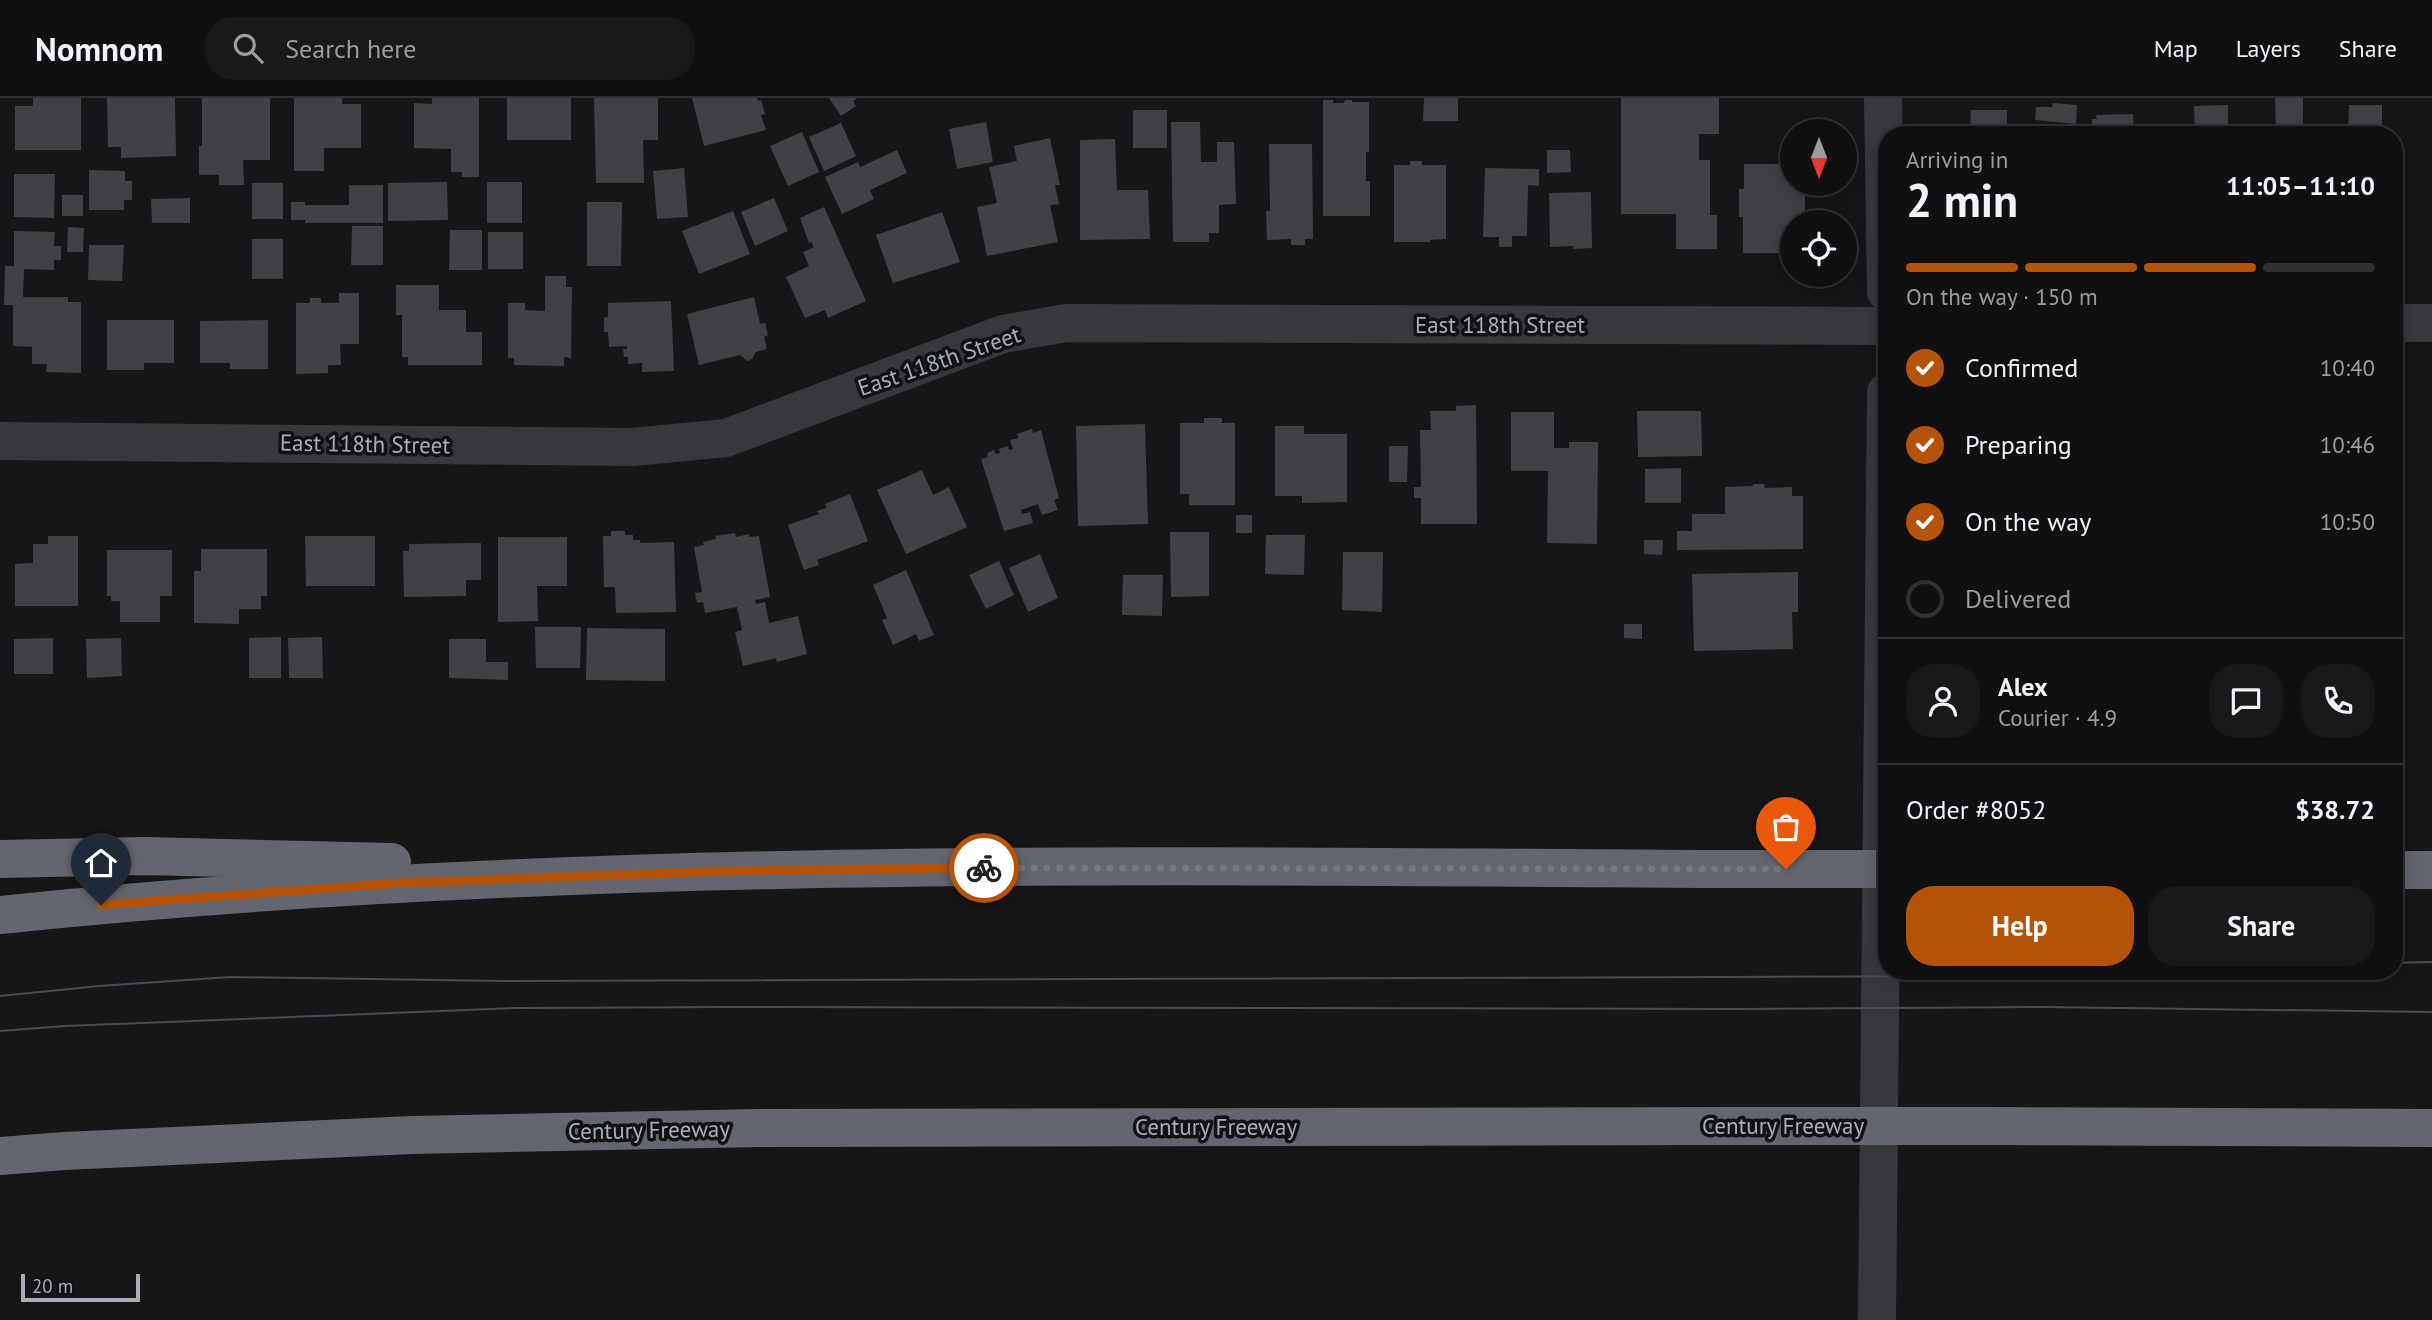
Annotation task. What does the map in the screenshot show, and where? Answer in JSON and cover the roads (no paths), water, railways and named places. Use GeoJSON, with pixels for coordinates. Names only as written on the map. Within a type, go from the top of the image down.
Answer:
{"type":"FeatureCollection","features":[{"type":"Feature","properties":{"kind":"highway"},"geometry":{"type":"LineString","coordinates":[[0,859],[146,856],[730,871]]}},
{"type":"Feature","properties":{"kind":"highway"},"geometry":{"type":"LineString","coordinates":[[0,915],[399,883],[730,871],[1056,867],[1878,870]]}},
{"type":"Feature","properties":{"kind":"highway"},"geometry":{"type":"LineString","coordinates":[[2403,870],[2432,870]]}},
{"type":"Feature","properties":{"kind":"highway","name":"Century Freeway"},"geometry":{"type":"LineString","coordinates":[[0,1156],[412,1135],[759,1128],[2432,1128]]}},
{"type":"Feature","properties":{"kind":"street"},"geometry":{"type":"LineString","coordinates":[[1882,98],[1883,126]]}},
{"type":"Feature","properties":{"kind":"street","name":"East 118th Street"},"geometry":{"type":"LineString","coordinates":[[0,441],[633,447],[726,438],[1003,334],[1066,323],[1878,326]]}},
{"type":"Feature","properties":{"kind":"street"},"geometry":{"type":"LineString","coordinates":[[2403,323],[2432,323]]}},
{"type":"Feature","properties":{"kind":"street"},"geometry":{"type":"LineString","coordinates":[[1877,1320],[1880,980]]}},
{"type":"Feature","properties":{"kind":"tram line"},"geometry":{"type":"LineString","coordinates":[[2403,963],[2432,962]]}},
{"type":"Feature","properties":{"kind":"tram line"},"geometry":{"type":"LineString","coordinates":[[0,996],[230,977],[503,981],[1878,977]]}},
{"type":"Feature","properties":{"kind":"tram line"},"geometry":{"type":"LineString","coordinates":[[0,1031],[65,1026],[517,1008],[2045,1007],[2432,1012]]}}]}
